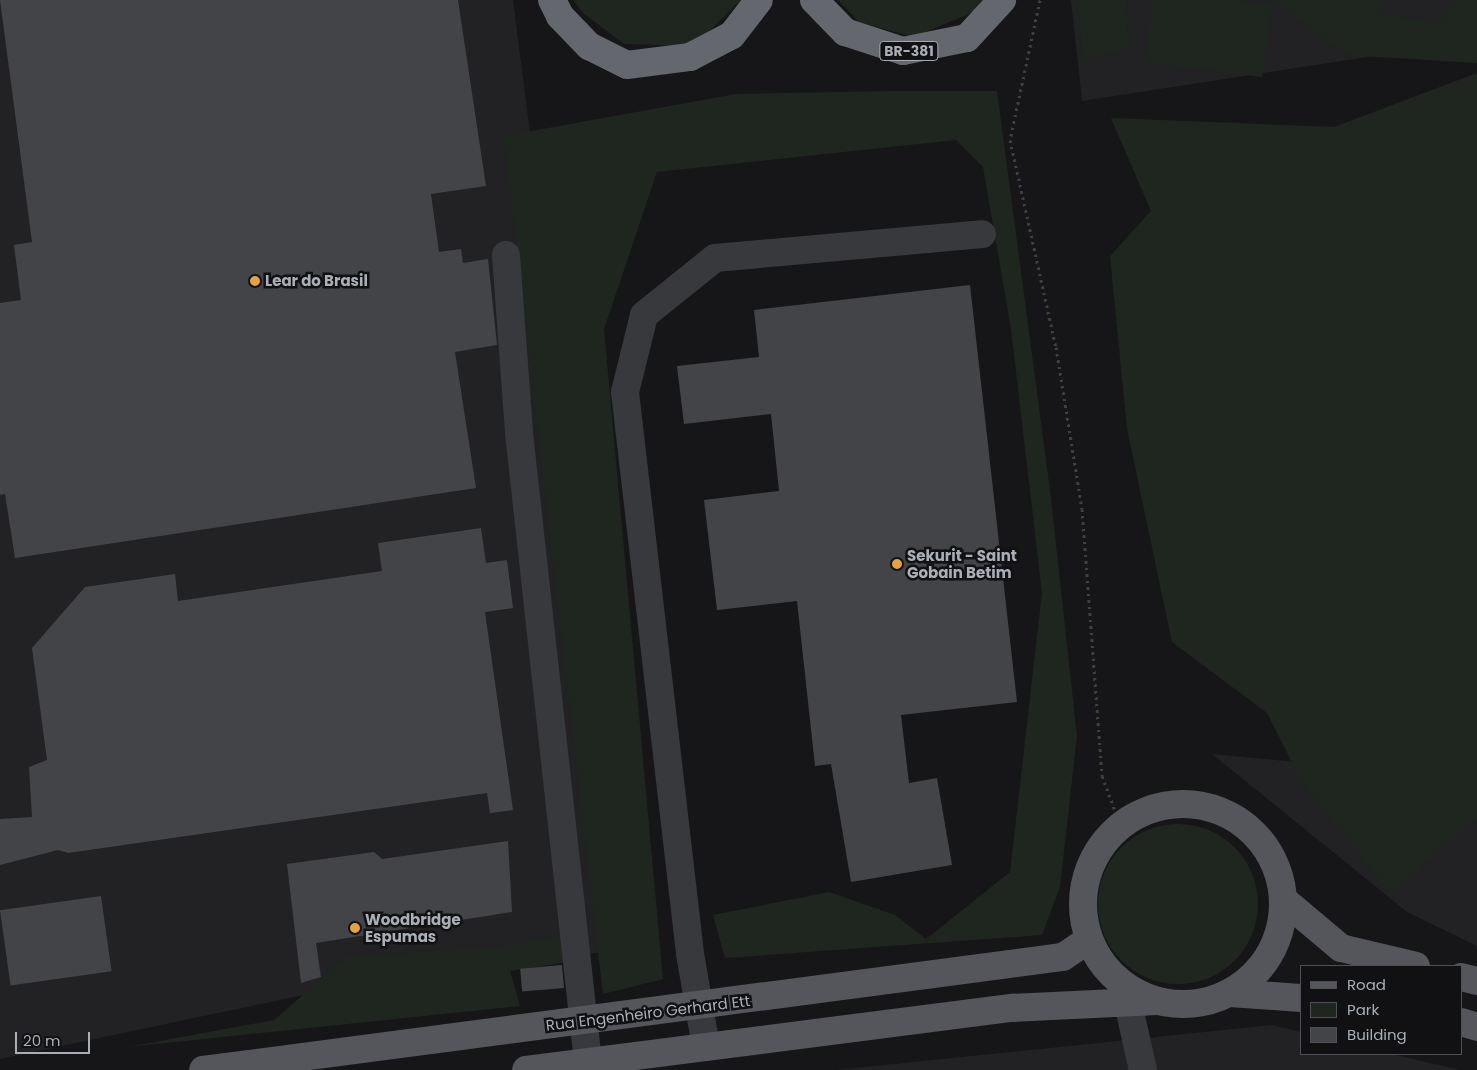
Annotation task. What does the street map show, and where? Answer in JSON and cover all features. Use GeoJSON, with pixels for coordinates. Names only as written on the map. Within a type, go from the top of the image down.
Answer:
{"type":"FeatureCollection","features":[{"type":"Feature","properties":{"kind":"highway"},"geometry":{"type":"LineString","coordinates":[[552,0],[560,16],[588,46],[627,65],[690,57],[732,36],[759,0]]}},
{"type":"Feature","properties":{"kind":"highway","name":"BR-381"},"geometry":{"type":"LineString","coordinates":[[814,0],[845,32],[903,52],[967,38],[1002,0]]}},
{"type":"Feature","properties":{"kind":"main road"},"geometry":{"type":"LineString","coordinates":[[526,1070],[1014,1008],[1157,1001],[1198,1003],[1230,993],[1253,976],[1270,955],[1281,929],[1284,901],[1279,870],[1263,842],[1240,820],[1218,810],[1179,803],[1148,809],[1120,824],[1098,848],[1085,877],[1081,909],[1088,940],[1110,973],[1128,988],[1157,1001]]}},
{"type":"Feature","properties":{"kind":"main road"},"geometry":{"type":"LineString","coordinates":[[1284,901],[1340,948],[1412,965]]}},
{"type":"Feature","properties":{"kind":"main road","name":"Rua Engenheiro Gerhard Ett"},"geometry":{"type":"LineString","coordinates":[[203,1070],[699,1007],[1063,956],[1088,940]]}},
{"type":"Feature","properties":{"kind":"main road"},"geometry":{"type":"LineString","coordinates":[[1462,977],[1477,981]]}},
{"type":"Feature","properties":{"kind":"main road"},"geometry":{"type":"LineString","coordinates":[[1230,993],[1300,998]]}},
{"type":"Feature","properties":{"kind":"main road"},"geometry":{"type":"LineString","coordinates":[[1462,1022],[1477,1026]]}},
{"type":"Feature","properties":{"kind":"lane"},"geometry":{"type":"LineString","coordinates":[[706,1047],[699,1007],[625,392],[644,315],[715,258],[982,234]]}},
{"type":"Feature","properties":{"kind":"lane"},"geometry":{"type":"LineString","coordinates":[[506,255],[519,433],[588,1062]]}},
{"type":"Feature","properties":{"kind":"lane"},"geometry":{"type":"LineString","coordinates":[[1128,1002],[1143,1070]]}},
{"type":"Feature","properties":{"kind":"path"},"geometry":{"type":"LineString","coordinates":[[1040,0],[1010,140],[1056,347],[1082,509],[1102,776],[1120,824]]}},
{"type":"Feature","properties":{"kind":"shaded area"},"geometry":{"type":"Polygon","coordinates":[[[0,0],[513,0],[634,948],[360,983],[0,1059],[0,0]]]}},
{"type":"Feature","properties":{"kind":"shaded area"},"geometry":{"type":"Polygon","coordinates":[[[1071,0],[1477,0],[1477,40],[1082,101],[1071,0]]]}},
{"type":"Feature","properties":{"kind":"shaded area"},"geometry":{"type":"Polygon","coordinates":[[[1212,754],[1477,779],[1477,946],[1407,912],[1212,754]]]}},
{"type":"Feature","properties":{"kind":"shaded area"},"geometry":{"type":"Polygon","coordinates":[[[1272,1025],[1300,1032],[1300,1055],[1396,1055],[1460,1070],[836,1070],[1272,1025]]]}},
{"type":"Feature","properties":{"kind":"green space"},"geometry":{"type":"Polygon","coordinates":[[[573,0],[741,0],[694,46],[624,44],[583,13],[573,0]]]}},
{"type":"Feature","properties":{"kind":"green space"},"geometry":{"type":"Polygon","coordinates":[[[838,0],[983,0],[974,12],[913,37],[859,22],[838,0]]]}},
{"type":"Feature","properties":{"kind":"green space"},"geometry":{"type":"Polygon","coordinates":[[[1078,0],[1126,0],[1128,49],[1083,60],[1078,0]]]}},
{"type":"Feature","properties":{"kind":"green space"},"geometry":{"type":"Polygon","coordinates":[[[1153,0],[1234,0],[1272,5],[1262,77],[1145,62],[1153,0]]]}},
{"type":"Feature","properties":{"kind":"green space"},"geometry":{"type":"Polygon","coordinates":[[[1271,0],[1388,0],[1376,13],[1438,24],[1457,0],[1477,0],[1477,63],[1347,55],[1271,0]]]}},
{"type":"Feature","properties":{"kind":"green space"},"geometry":{"type":"Polygon","coordinates":[[[1477,73],[1477,818],[1391,894],[1302,782],[1267,713],[1172,642],[1127,429],[1110,256],[1151,211],[1111,118],[1334,127],[1477,73]]]}},
{"type":"Feature","properties":{"kind":"green space"},"geometry":{"type":"Polygon","coordinates":[[[997,91],[1050,490],[1077,736],[1060,887],[1042,935],[725,958],[713,915],[829,892],[895,915],[926,939],[1010,872],[1042,593],[1011,329],[983,167],[956,140],[657,172],[604,329],[663,979],[603,994],[504,136],[736,94],[997,91]]]}},
{"type":"Feature","properties":{"kind":"green space"},"geometry":{"type":"Polygon","coordinates":[[[1186,824],[1216,833],[1235,847],[1245,859],[1252,873],[1257,888],[1257,920],[1252,935],[1245,949],[1235,961],[1223,971],[1201,981],[1186,984],[1170,984],[1155,981],[1133,971],[1111,949],[1099,920],[1098,896],[1101,881],[1111,859],[1133,837],[1162,825],[1186,824]]]}},
{"type":"Feature","properties":{"kind":"green space"},"geometry":{"type":"Polygon","coordinates":[[[563,935],[568,962],[510,971],[520,1006],[128,1047],[274,1020],[347,957],[497,947],[563,935]]]}},
{"type":"Feature","properties":{"kind":"building","name":"Lear do Brasil"},"geometry":{"type":"Polygon","coordinates":[[[0,0],[458,0],[486,186],[431,194],[439,252],[461,249],[463,263],[488,259],[497,345],[455,352],[476,488],[15,558],[5,494],[0,495],[0,303],[21,300],[14,245],[32,242],[0,0]]]}},
{"type":"Feature","properties":{"kind":"building","name":"Sekurit - Saint Gobain Betim"},"geometry":{"type":"Polygon","coordinates":[[[970,285],[1017,702],[901,715],[909,783],[937,778],[952,865],[851,882],[831,764],[815,766],[797,601],[717,610],[704,500],[779,491],[771,414],[684,424],[677,366],[759,357],[754,310],[970,285]]]}},
{"type":"Feature","properties":{"kind":"building"},"geometry":{"type":"Polygon","coordinates":[[[481,528],[486,563],[507,560],[513,608],[485,612],[513,810],[490,813],[487,793],[68,853],[58,850],[0,865],[0,819],[32,817],[29,767],[47,760],[32,648],[85,587],[175,574],[178,601],[382,571],[378,543],[481,528]]]}},
{"type":"Feature","properties":{"kind":"building","name":"Woodbridge Espumas"},"geometry":{"type":"Polygon","coordinates":[[[508,841],[512,912],[316,943],[321,977],[301,983],[287,864],[374,852],[382,859],[508,841]]]}},
{"type":"Feature","properties":{"kind":"building"},"geometry":{"type":"Polygon","coordinates":[[[101,896],[112,971],[11,985],[0,910],[101,896]]]}},
{"type":"Feature","properties":{"kind":"building"},"geometry":{"type":"Polygon","coordinates":[[[562,965],[564,988],[522,992],[520,969],[562,965]]]}},
{"type":"Feature","properties":{"kind":"place","name":"Lear do Brasil"},"geometry":{"type":"Point","coordinates":[255,281]}},
{"type":"Feature","properties":{"kind":"place","name":"Sekurit - Saint Gobain Betim"},"geometry":{"type":"Point","coordinates":[897,564]}},
{"type":"Feature","properties":{"kind":"place","name":"Woodbridge Espumas"},"geometry":{"type":"Point","coordinates":[355,928]}}]}
